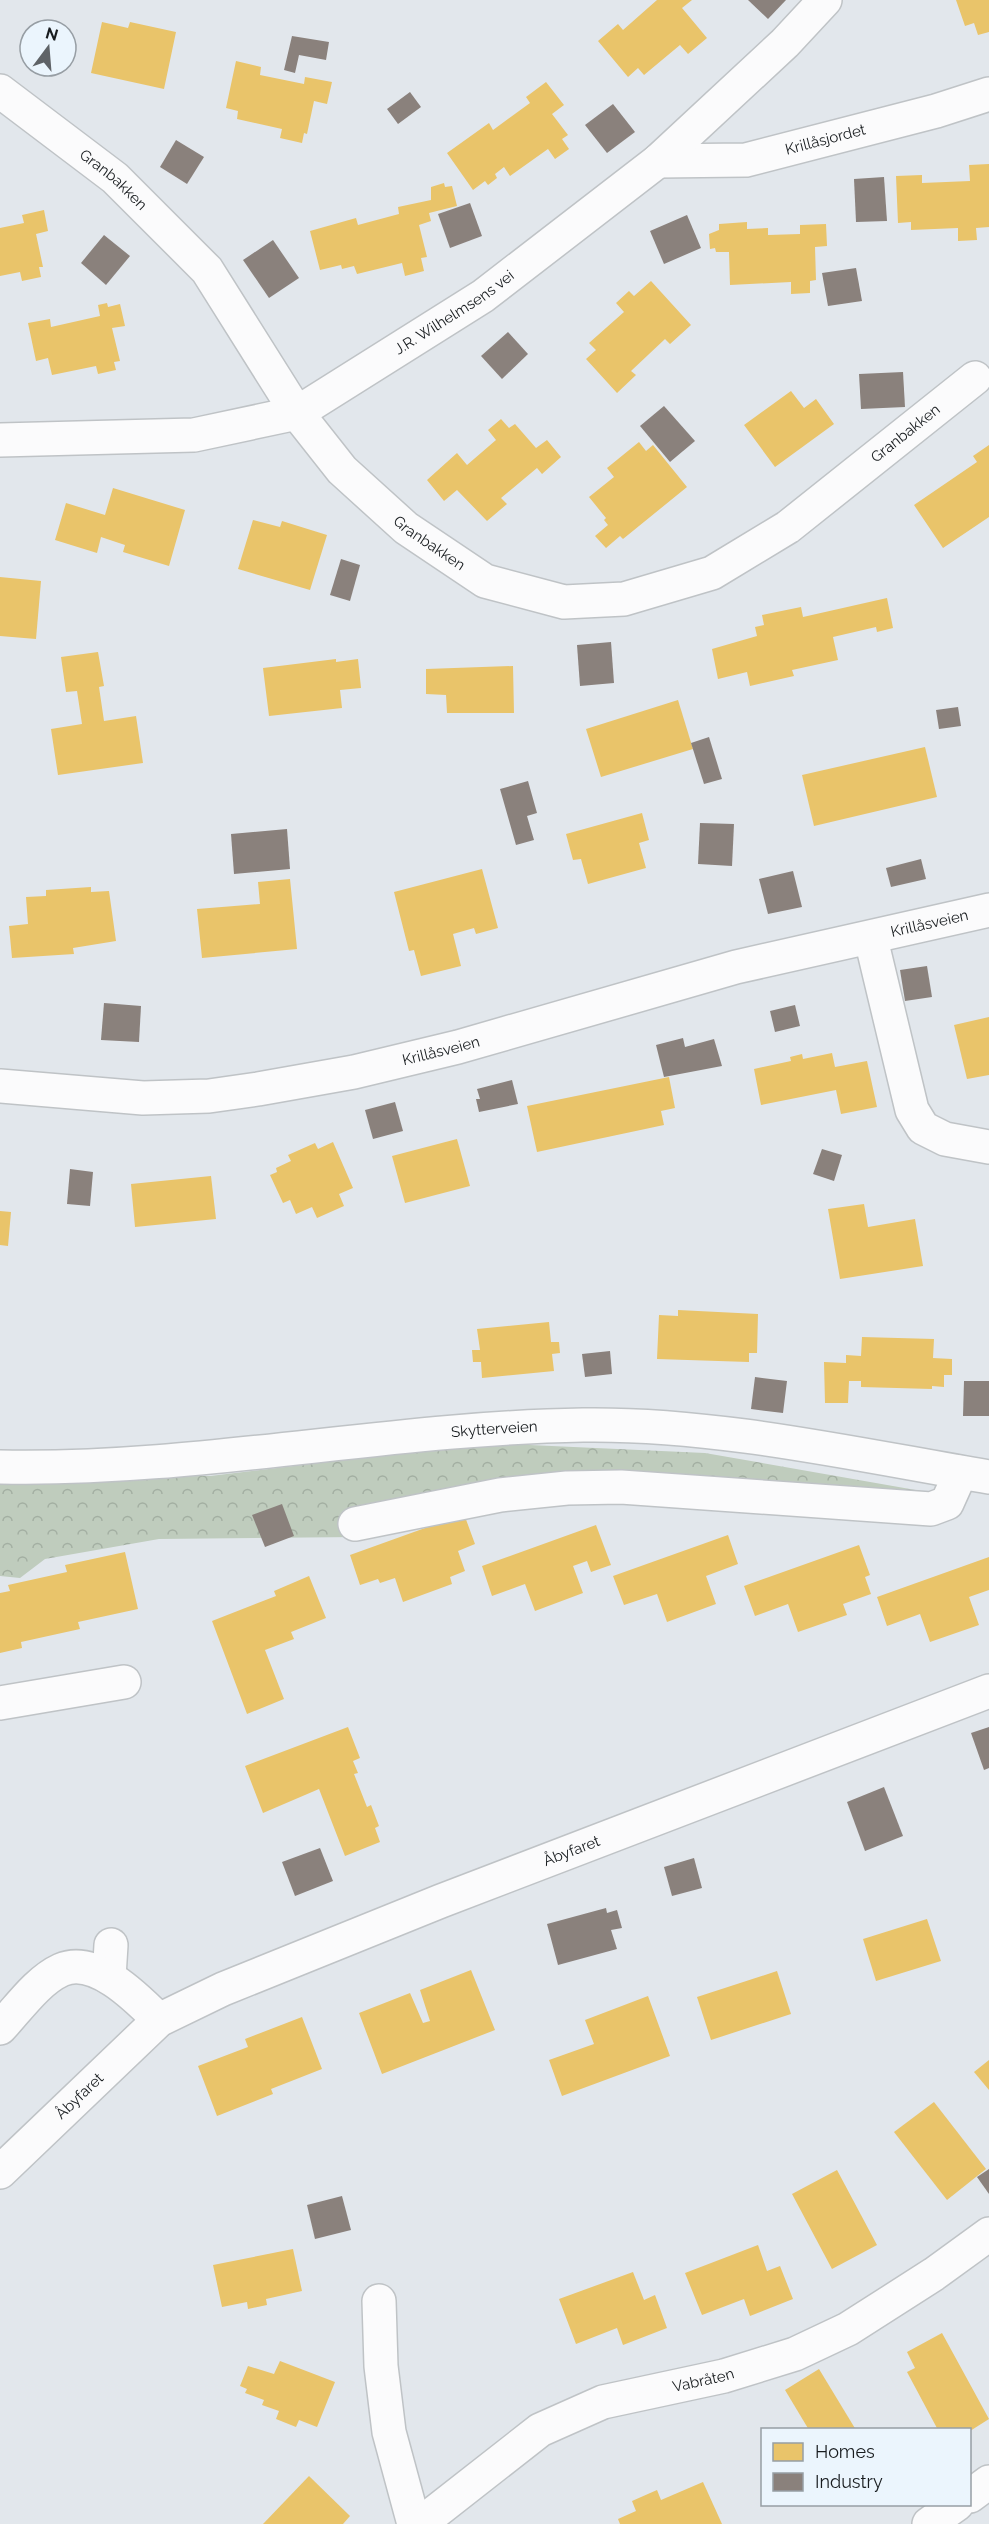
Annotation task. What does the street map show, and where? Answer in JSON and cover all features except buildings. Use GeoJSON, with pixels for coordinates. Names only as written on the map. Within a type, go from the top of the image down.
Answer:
{"type":"FeatureCollection","features":[{"type":"Feature","properties":{"kind":"street","name":"J.R. Wilhelmsens vei"},"geometry":{"type":"LineString","coordinates":[[0,440],[194,435],[297,413],[483,296],[658,161],[785,43],[825,0]]}},
{"type":"Feature","properties":{"kind":"street","name":"Granbakken"},"geometry":{"type":"LineString","coordinates":[[0,91],[115,178],[207,270],[297,413],[342,470],[405,528],[485,581],[564,602],[576,602],[624,599],[712,573],[788,527],[975,378]]}},
{"type":"Feature","properties":{"kind":"street","name":"Krillåsjordet"},"geometry":{"type":"LineString","coordinates":[[658,161],[746,160],[936,111],[989,94]]}},
{"type":"Feature","properties":{"kind":"street","name":"Krillåsveien"},"geometry":{"type":"LineString","coordinates":[[0,1086],[143,1098],[209,1096],[354,1072],[458,1047],[736,968],[871,939],[989,910]]}},
{"type":"Feature","properties":{"kind":"street","name":"Krillåsveien"},"geometry":{"type":"LineString","coordinates":[[871,939],[912,1110],[923,1128],[938,1135],[989,1148]]}},
{"type":"Feature","properties":{"kind":"street","name":"Skytterveien"},"geometry":{"type":"LineString","coordinates":[[0,1467],[61,1468],[182,1461],[400,1436],[584,1425],[712,1432],[973,1474]]}},
{"type":"Feature","properties":{"kind":"street"},"geometry":{"type":"LineString","coordinates":[[355,1524],[500,1495],[589,1488],[679,1490],[931,1509],[947,1503],[956,1483],[973,1474]]}},
{"type":"Feature","properties":{"kind":"street"},"geometry":{"type":"LineString","coordinates":[[0,1703],[124,1682]]}},
{"type":"Feature","properties":{"kind":"street","name":"Åbyfaret"},"geometry":{"type":"LineString","coordinates":[[0,2172],[159,2020],[223,1989],[441,1901],[989,1691]]}},
{"type":"Feature","properties":{"kind":"street"},"geometry":{"type":"LineString","coordinates":[[109,1977],[111,1945]]}},
{"type":"Feature","properties":{"kind":"street"},"geometry":{"type":"LineString","coordinates":[[0,2028],[42,1983],[62,1970],[83,1967],[109,1977],[135,1996],[159,2020]]}},
{"type":"Feature","properties":{"kind":"street","name":"Vabråten"},"geometry":{"type":"LineString","coordinates":[[420,2524],[540,2430],[603,2402],[724,2376],[795,2354],[848,2329],[934,2274],[989,2234]]}},
{"type":"Feature","properties":{"kind":"street"},"geometry":{"type":"LineString","coordinates":[[379,2301],[381,2366],[389,2432],[414,2524]]}},
{"type":"Feature","properties":{"kind":"street"},"geometry":{"type":"LineString","coordinates":[[971,2495],[989,2482]]}},
{"type":"Feature","properties":{"kind":"street"},"geometry":{"type":"LineString","coordinates":[[929,2524],[956,2506]]}},
{"type":"Feature","properties":{"kind":"green space"},"geometry":{"type":"Polygon","coordinates":[[[486,1443],[705,1453],[927,1492],[621,1489],[358,1537],[159,1539],[45,1559],[20,1578],[0,1576],[0,1477],[210,1476],[486,1443]]]}}]}
